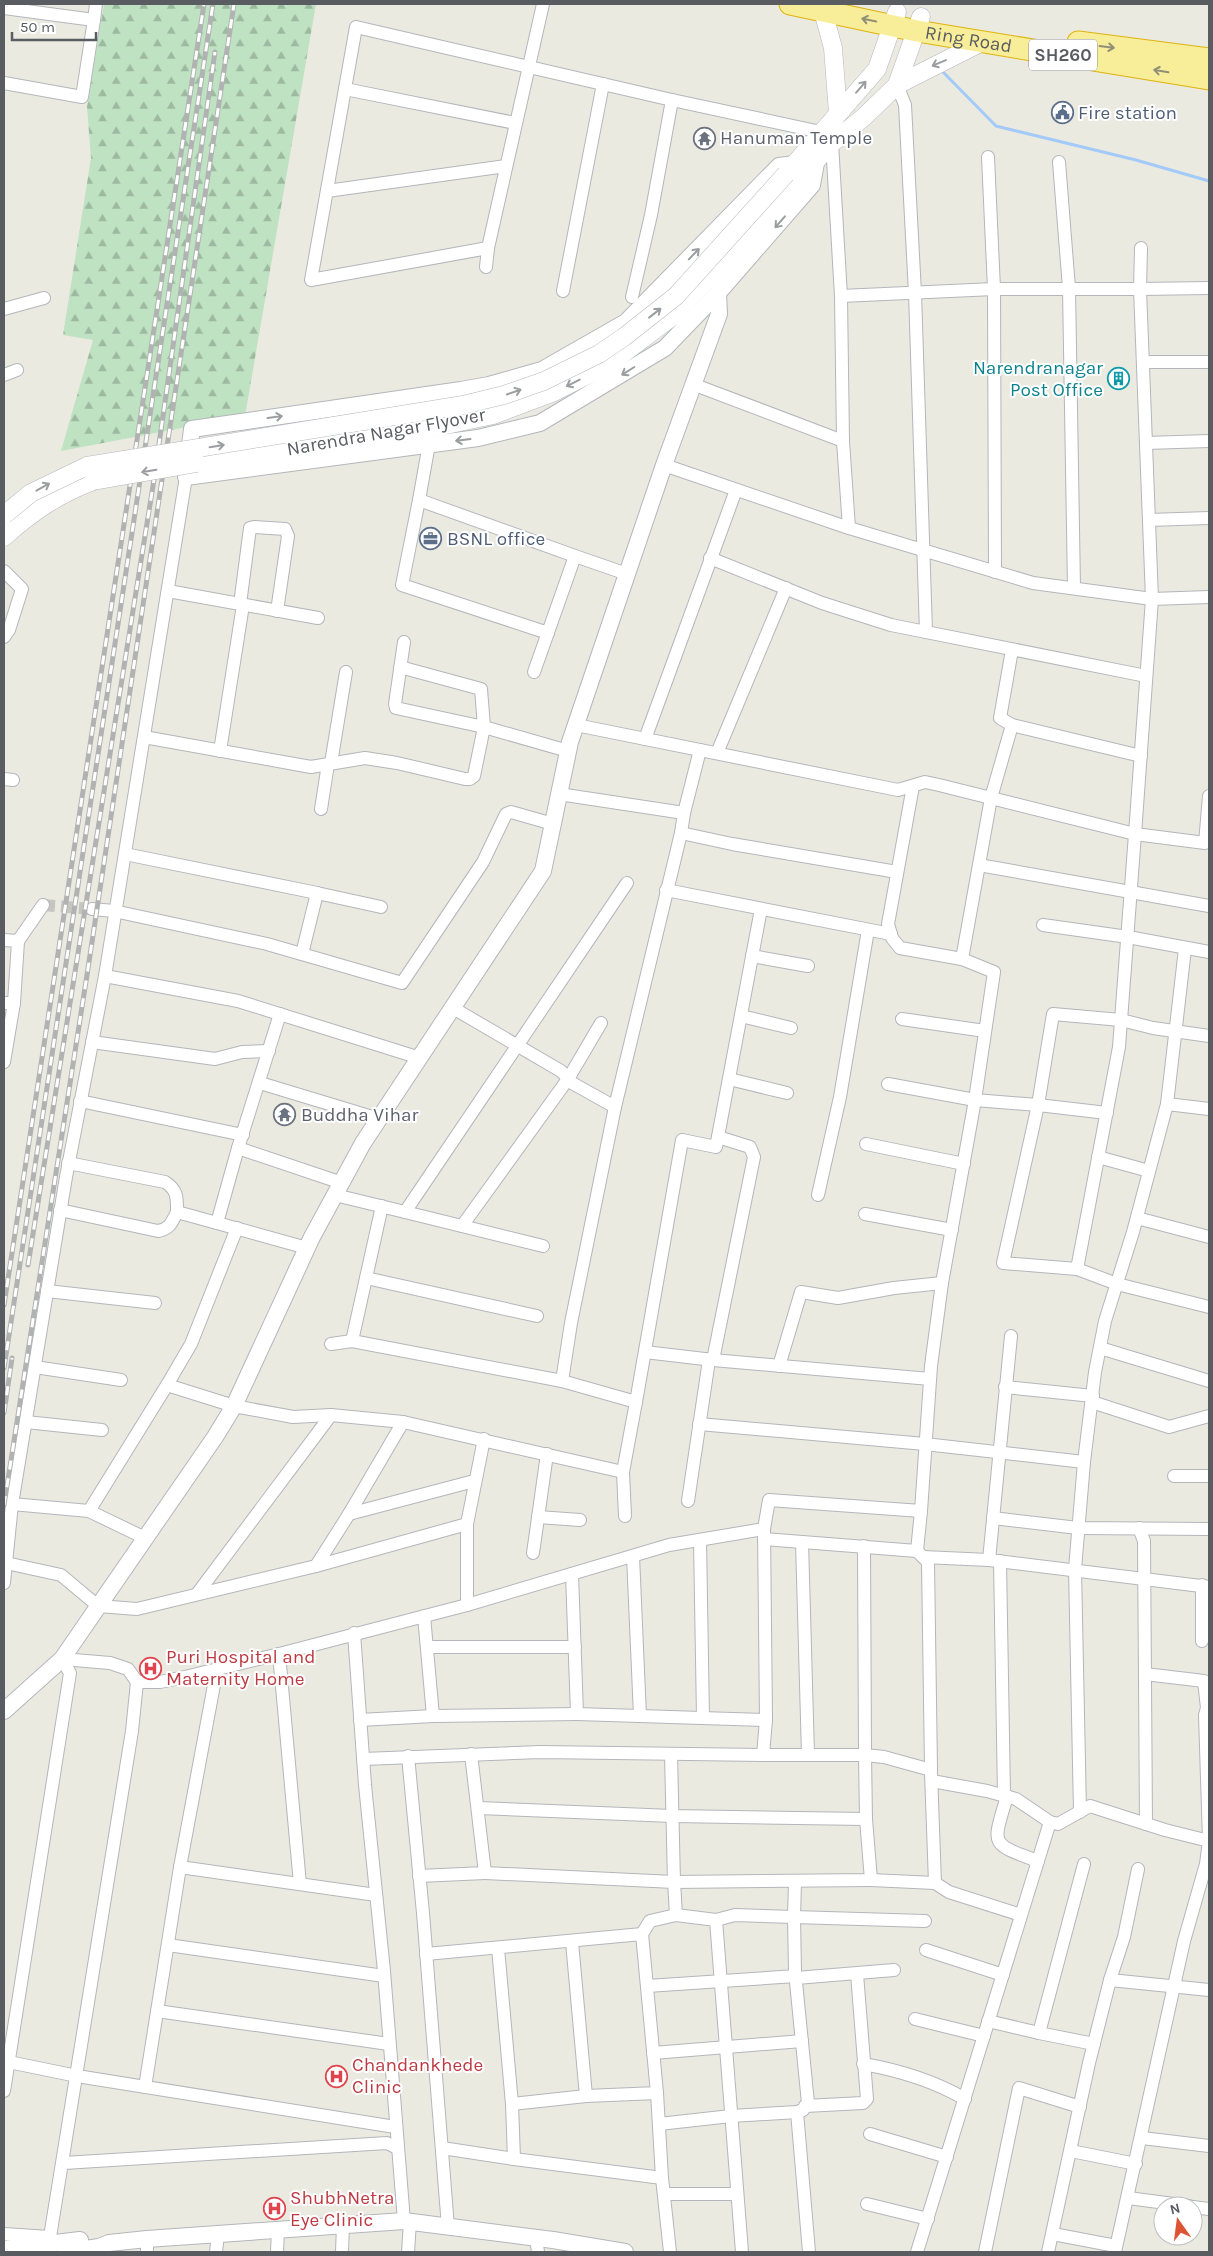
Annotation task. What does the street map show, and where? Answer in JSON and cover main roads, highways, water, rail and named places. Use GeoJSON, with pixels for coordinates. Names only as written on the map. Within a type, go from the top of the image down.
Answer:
{"type":"FeatureCollection","features":[{"type":"Feature","properties":{"kind":"highway","name":"Ring Road"},"geometry":{"type":"LineString","coordinates":[[790,4],[823,11],[896,14],[920,17],[1100,46],[1209,59]]}},
{"type":"Feature","properties":{"kind":"highway","name":"Ring Road"},"geometry":{"type":"LineString","coordinates":[[862,4],[896,14]]}},
{"type":"Feature","properties":{"kind":"highway","name":"Ring Road"},"geometry":{"type":"LineString","coordinates":[[920,17],[982,42],[1209,78]]}},
{"type":"Feature","properties":{"kind":"main road"},"geometry":{"type":"LineString","coordinates":[[823,11],[834,48],[838,113]]}},
{"type":"Feature","properties":{"kind":"main road"},"geometry":{"type":"LineString","coordinates":[[795,172],[826,138],[838,113],[877,69],[896,14]]}},
{"type":"Feature","properties":{"kind":"main road"},"geometry":{"type":"LineString","coordinates":[[897,84],[920,17]]}},
{"type":"Feature","properties":{"kind":"main road"},"geometry":{"type":"LineString","coordinates":[[826,138],[864,117],[897,84],[982,42]]}},
{"type":"Feature","properties":{"kind":"main road","name":"Narendra Nagar Flyover"},"geometry":{"type":"LineString","coordinates":[[4,515],[32,493],[87,466],[463,405],[504,395],[544,381],[599,354],[676,296],[795,172],[816,163],[826,138]]}},
{"type":"Feature","properties":{"kind":"main road","name":"Narendra Nagar Flyover"},"geometry":{"type":"LineString","coordinates":[[4,538],[28,516],[60,496],[93,481],[197,463],[441,426],[492,415],[554,392],[609,364],[672,316],[795,172]]}},
{"type":"Feature","properties":{"kind":"waterway"},"geometry":{"type":"LineString","coordinates":[[943,72],[996,126],[1136,160],[1209,181]]}},
{"type":"Feature","properties":{"kind":"tunnel"},"geometry":{"type":"LineString","coordinates":[[43,905],[92,909]]}},
{"type":"Feature","properties":{"kind":"railway"},"geometry":{"type":"LineString","coordinates":[[4,1305],[204,4]]}},
{"type":"Feature","properties":{"kind":"railway"},"geometry":{"type":"LineString","coordinates":[[4,1368],[213,4]]}},
{"type":"Feature","properties":{"kind":"railway"},"geometry":{"type":"LineString","coordinates":[[4,1505],[87,975],[234,4]]}},
{"type":"Feature","properties":{"kind":"railway"},"geometry":{"type":"LineString","coordinates":[[28,1265],[153,486],[215,52]]}},
{"type":"Feature","properties":{"kind":"railway"},"geometry":{"type":"LineString","coordinates":[[4,1413],[12,1358]]}},
{"type":"Feature","properties":{"kind":"place","name":"Fire station"},"geometry":{"type":"Point","coordinates":[1062,113]}},
{"type":"Feature","properties":{"kind":"place","name":"Hanuman Temple"},"geometry":{"type":"Point","coordinates":[704,138]}},
{"type":"Feature","properties":{"kind":"place","name":"Narendranagar Post Office"},"geometry":{"type":"Point","coordinates":[1119,379]}},
{"type":"Feature","properties":{"kind":"place","name":"BSNL office"},"geometry":{"type":"Point","coordinates":[431,539]}},
{"type":"Feature","properties":{"kind":"place","name":"Buddha Vihar"},"geometry":{"type":"Point","coordinates":[285,1115]}},
{"type":"Feature","properties":{"kind":"place","name":"Puri Hospital and Maternity Home"},"geometry":{"type":"Point","coordinates":[150,1668]}},
{"type":"Feature","properties":{"kind":"place","name":"Chandankhede Clinic"},"geometry":{"type":"Point","coordinates":[336,2076]}},
{"type":"Feature","properties":{"kind":"place","name":"ShubhNetra Eye Clinic"},"geometry":{"type":"Point","coordinates":[274,2209]}}]}
